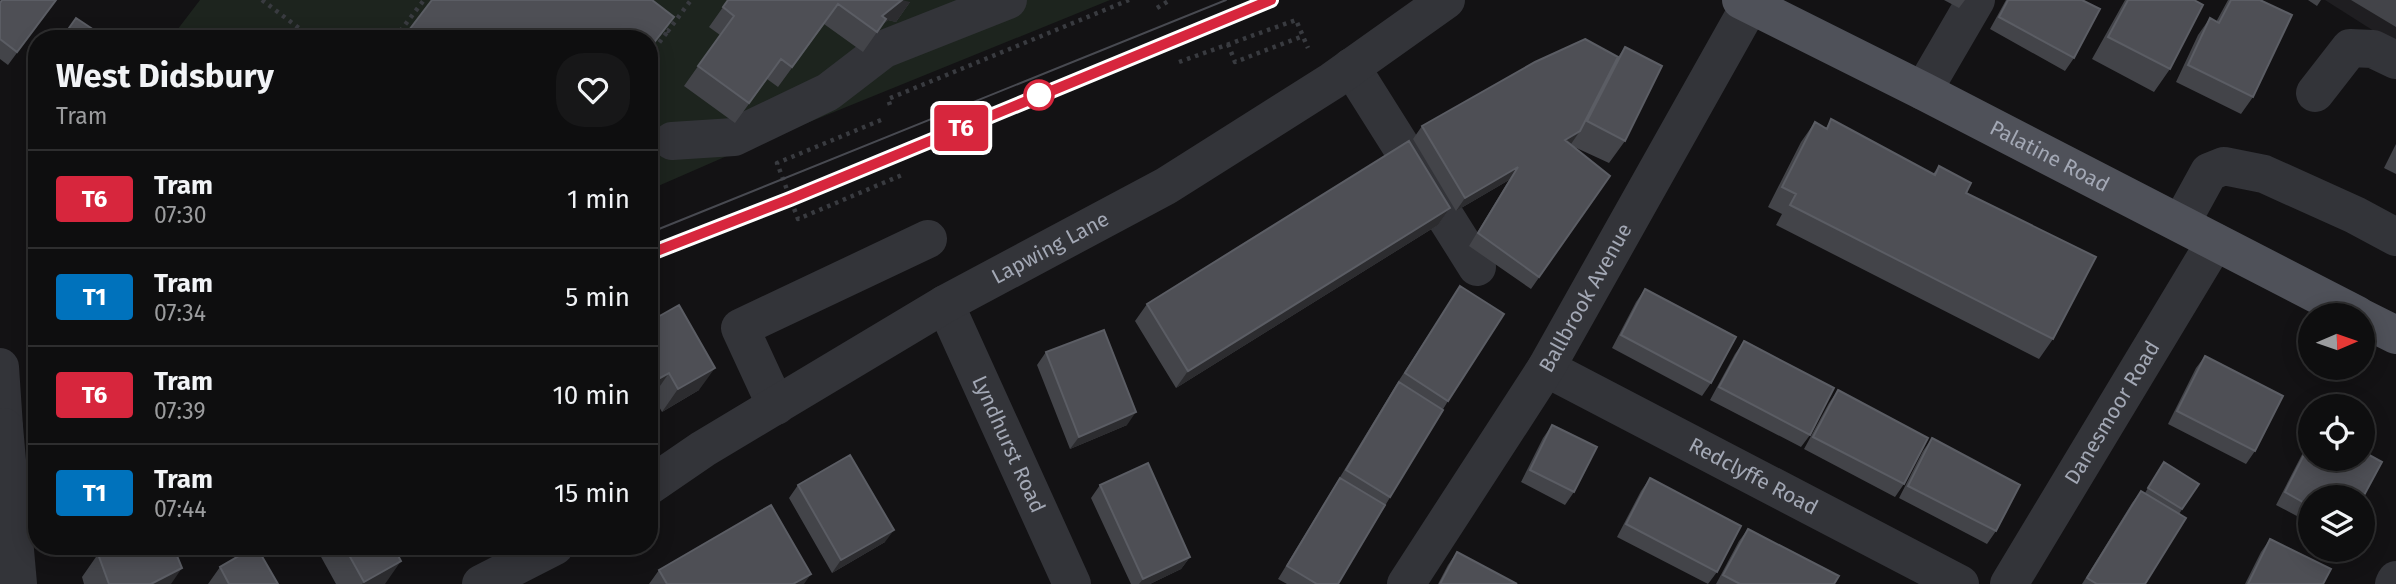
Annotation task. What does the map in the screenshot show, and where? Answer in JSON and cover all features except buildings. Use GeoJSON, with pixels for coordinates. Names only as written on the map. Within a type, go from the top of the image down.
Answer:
{"type":"FeatureCollection","features":[{"type":"Feature","properties":{"kind":"main road","name":"Palatine Road"},"geometry":{"type":"LineString","coordinates":[[1746,2],[2334,303]]}},
{"type":"Feature","properties":{"kind":"street"},"geometry":{"type":"LineString","coordinates":[[672,141],[734,137],[828,92],[884,49],[1008,0]]}},
{"type":"Feature","properties":{"kind":"street","name":"Lapwing Lane"},"geometry":{"type":"LineString","coordinates":[[658,480],[703,449],[945,304],[1166,186],[1351,67],[1446,0]]}},
{"type":"Feature","properties":{"kind":"street"},"geometry":{"type":"LineString","coordinates":[[1923,91],[1976,0]]}},
{"type":"Feature","properties":{"kind":"street","name":"Ballbrook Avenue"},"geometry":{"type":"LineString","coordinates":[[1406,584],[1546,368],[1746,2]]}},
{"type":"Feature","properties":{"kind":"street"},"geometry":{"type":"LineString","coordinates":[[2315,93],[2350,48],[2373,49],[2396,60]]}},
{"type":"Feature","properties":{"kind":"street"},"geometry":{"type":"LineString","coordinates":[[1351,67],[1477,267]]}},
{"type":"Feature","properties":{"kind":"street"},"geometry":{"type":"LineString","coordinates":[[2181,223],[2209,172],[2224,166],[2264,174],[2356,215],[2396,237]]}},
{"type":"Feature","properties":{"kind":"street"},"geometry":{"type":"LineString","coordinates":[[776,406],[740,328],[928,239]]}},
{"type":"Feature","properties":{"kind":"street","name":"Danesmoor Road"},"geometry":{"type":"LineString","coordinates":[[2009,584],[2214,242]]}},
{"type":"Feature","properties":{"kind":"street","name":"Lyndhurst Road"},"geometry":{"type":"LineString","coordinates":[[945,304],[1072,584]]}},
{"type":"Feature","properties":{"kind":"street"},"geometry":{"type":"LineString","coordinates":[[0,367],[18,584]]}},
{"type":"Feature","properties":{"kind":"street","name":"Redclyffe Road"},"geometry":{"type":"LineString","coordinates":[[1546,368],[1960,584]]}},
{"type":"Feature","properties":{"kind":"street"},"geometry":{"type":"LineString","coordinates":[[481,584],[537,555]]}},
{"type":"Feature","properties":{"kind":"path"},"geometry":{"type":"LineString","coordinates":[[262,0],[301,30]]}},
{"type":"Feature","properties":{"kind":"path"},"geometry":{"type":"LineString","coordinates":[[401,30],[424,0]]}},
{"type":"Feature","properties":{"kind":"path"},"geometry":{"type":"LineString","coordinates":[[658,45],[691,0]]}},
{"type":"Feature","properties":{"kind":"path"},"geometry":{"type":"LineString","coordinates":[[890,105],[888,99],[1129,0]]}},
{"type":"Feature","properties":{"kind":"path"},"geometry":{"type":"LineString","coordinates":[[1157,8],[1170,0]]}},
{"type":"Feature","properties":{"kind":"path"},"geometry":{"type":"LineString","coordinates":[[1179,62],[1296,19],[1308,48]]}},
{"type":"Feature","properties":{"kind":"path"},"geometry":{"type":"LineString","coordinates":[[657,24],[668,32]]}},
{"type":"Feature","properties":{"kind":"path"},"geometry":{"type":"LineString","coordinates":[[1228,44],[1235,62],[1303,36]]}},
{"type":"Feature","properties":{"kind":"path"},"geometry":{"type":"LineString","coordinates":[[881,120],[777,163],[794,209],[798,219],[902,175]]}},
{"type":"Feature","properties":{"kind":"shaded area"},"geometry":{"type":"Polygon","coordinates":[[[200,0],[1110,0],[658,186],[658,30],[177,30],[200,0]]]}},
{"type":"Feature","properties":{"kind":"shaded area"},"geometry":{"type":"Polygon","coordinates":[[[2325,0],[2396,0],[2396,45],[2325,0]]]}},
{"type":"Feature","properties":{"kind":"tram line"},"geometry":{"type":"LineString","coordinates":[[658,229],[1226,0]]}},
{"type":"Feature","properties":{"kind":"tram line"},"geometry":{"type":"LineString","coordinates":[[658,250],[790,199],[1271,0]]}},
{"type":"Feature","properties":{"kind":"tram line","name":"T6"},"geometry":{"type":"LineString","coordinates":[[658,250],[790,199],[1271,0]]}},
{"type":"Feature","properties":{"kind":"tram line"},"geometry":{"type":"LineString","coordinates":[[0,501],[28,490]]}},
{"type":"Feature","properties":{"kind":"tram line"},"geometry":{"type":"LineString","coordinates":[[0,520],[28,509]]}}]}
